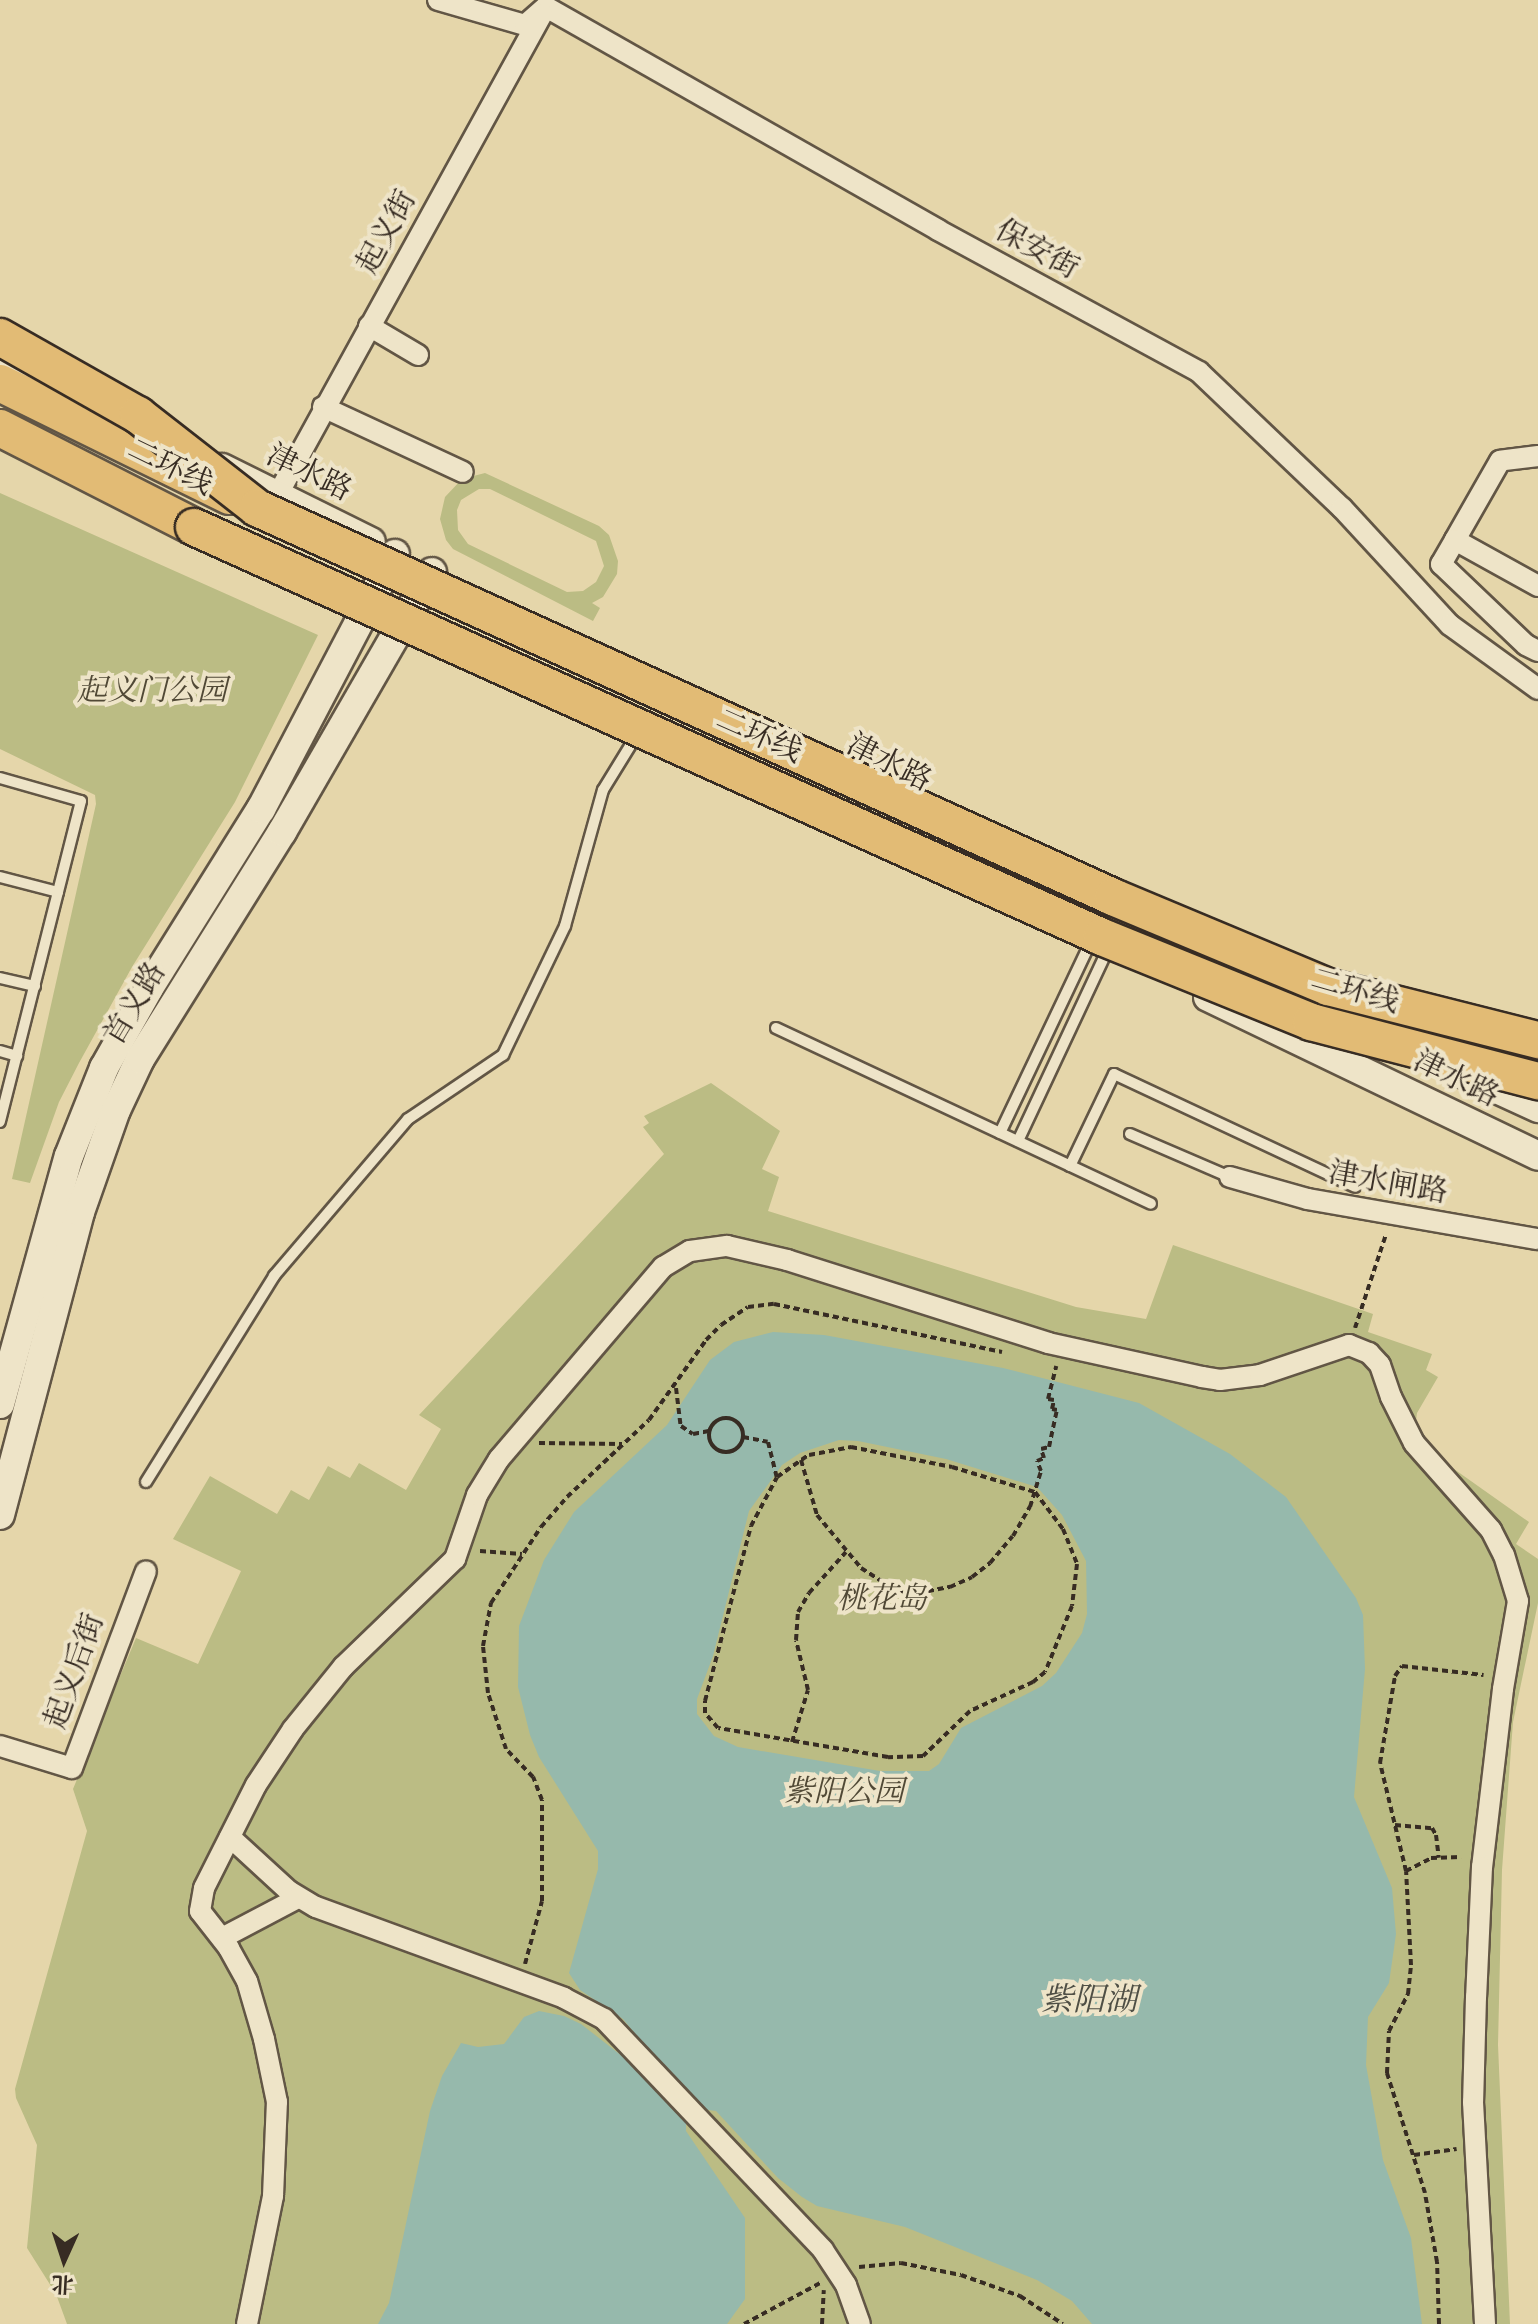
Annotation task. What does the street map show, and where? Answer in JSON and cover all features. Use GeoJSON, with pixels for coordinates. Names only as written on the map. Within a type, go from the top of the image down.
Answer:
{"type":"FeatureCollection","features":[{"type":"Feature","properties":{"kind":"highway"},"geometry":{"type":"LineString","coordinates":[[0,337],[138,415],[267,501]]}},
{"type":"Feature","properties":{"kind":"highway","name":"二环线"},"geometry":{"type":"LineString","coordinates":[[0,383],[267,501],[1113,897],[1328,987],[1538,1040]]}},
{"type":"Feature","properties":{"kind":"highway","name":"二环线"},"geometry":{"type":"LineString","coordinates":[[0,426],[194,527],[1102,937],[1311,1022],[1538,1081]]}},
{"type":"Feature","properties":{"kind":"highway"},"geometry":{"type":"LineString","coordinates":[[0,441],[86,470]]}},
{"type":"Feature","properties":{"kind":"main road","name":"津水路"},"geometry":{"type":"LineString","coordinates":[[0,361],[267,501],[395,554],[1040,877],[1249,977],[1538,1108]]}},
{"type":"Feature","properties":{"kind":"main road","name":"津水路"},"geometry":{"type":"LineString","coordinates":[[0,426],[410,611],[1538,1156]]}},
{"type":"Feature","properties":{"kind":"main road","name":"首义路"},"geometry":{"type":"LineString","coordinates":[[0,1404],[69,1156],[104,1068],[141,1001],[261,809],[395,554]]}},
{"type":"Feature","properties":{"kind":"main road","name":"首义路"},"geometry":{"type":"LineString","coordinates":[[0,1515],[80,1212],[128,1085],[140,1059],[282,832],[432,572]]}},
{"type":"Feature","properties":{"kind":"street"},"geometry":{"type":"LineString","coordinates":[[438,0],[525,25],[548,4]]}},
{"type":"Feature","properties":{"kind":"street","name":"起义街"},"geometry":{"type":"LineString","coordinates":[[267,501],[369,326],[548,4]]}},
{"type":"Feature","properties":{"kind":"street","name":"保安街"},"geometry":{"type":"LineString","coordinates":[[548,4],[938,230],[1199,372],[1342,508],[1450,625],[1538,689]]}},
{"type":"Feature","properties":{"kind":"street"},"geometry":{"type":"LineString","coordinates":[[369,326],[418,355]]}},
{"type":"Feature","properties":{"kind":"street"},"geometry":{"type":"LineString","coordinates":[[323,407],[463,472]]}},
{"type":"Feature","properties":{"kind":"street"},"geometry":{"type":"LineString","coordinates":[[1538,456],[1500,461],[1441,564],[1526,645],[1538,651]]}},
{"type":"Feature","properties":{"kind":"street"},"geometry":{"type":"LineString","coordinates":[[1455,540],[1538,586]]}},
{"type":"Feature","properties":{"kind":"street","name":"津水闸路"},"geometry":{"type":"LineString","coordinates":[[1230,1177],[1272,1191],[1538,1239]]}},
{"type":"Feature","properties":{"kind":"street"},"geometry":{"type":"LineString","coordinates":[[247,2324],[273,2196],[277,2102],[264,2039],[247,1981],[222,1938],[199,1907],[230,1837],[256,1785],[303,1717],[343,1667],[451,1564],[486,1477],[515,1442],[663,1267],[681,1254],[701,1248],[727,1246],[763,1253],[1048,1343],[1202,1377],[1220,1380],[1260,1375],[1349,1345],[1369,1353],[1380,1365],[1391,1397],[1414,1443],[1483,1521],[1504,1555],[1518,1601],[1505,1678],[1484,1856],[1473,2072],[1485,2324]]}},
{"type":"Feature","properties":{"kind":"street","name":"起义后街"},"geometry":{"type":"LineString","coordinates":[[0,1746],[72,1768],[112,1653],[146,1571]]}},
{"type":"Feature","properties":{"kind":"street"},"geometry":{"type":"LineString","coordinates":[[230,1837],[298,1898],[359,1925],[590,2010],[621,2034],[693,2115],[808,2233],[860,2324]]}},
{"type":"Feature","properties":{"kind":"street"},"geometry":{"type":"LineString","coordinates":[[222,1938],[298,1898]]}},
{"type":"Feature","properties":{"kind":"lane"},"geometry":{"type":"LineString","coordinates":[[146,1482],[274,1276],[408,1119],[503,1055],[565,926],[603,790],[643,725]]}},
{"type":"Feature","properties":{"kind":"lane"},"geometry":{"type":"LineString","coordinates":[[0,778],[81,801],[0,1122]]}},
{"type":"Feature","properties":{"kind":"lane"},"geometry":{"type":"LineString","coordinates":[[0,877],[58,892]]}},
{"type":"Feature","properties":{"kind":"lane"},"geometry":{"type":"LineString","coordinates":[[1000,1133],[1100,945]]}},
{"type":"Feature","properties":{"kind":"lane"},"geometry":{"type":"LineString","coordinates":[[1018,1141],[1100,945]]}},
{"type":"Feature","properties":{"kind":"lane"},"geometry":{"type":"LineString","coordinates":[[0,978],[35,986]]}},
{"type":"Feature","properties":{"kind":"lane"},"geometry":{"type":"LineString","coordinates":[[776,1028],[1151,1204]]}},
{"type":"Feature","properties":{"kind":"lane"},"geometry":{"type":"LineString","coordinates":[[0,1051],[17,1056]]}},
{"type":"Feature","properties":{"kind":"lane"},"geometry":{"type":"LineString","coordinates":[[1070,1166],[1114,1074],[1355,1187]]}},
{"type":"Feature","properties":{"kind":"lane"},"geometry":{"type":"LineString","coordinates":[[1130,1134],[1230,1177]]}},
{"type":"Feature","properties":{"kind":"path"},"geometry":{"type":"LineString","coordinates":[[1349,1345],[1393,1215]]}},
{"type":"Feature","properties":{"kind":"path"},"geometry":{"type":"LineString","coordinates":[[520,1982],[542,1901],[542,1800],[533,1777],[506,1749],[488,1693],[483,1646],[491,1603],[522,1554],[567,1497],[649,1420],[721,1325],[748,1307],[761,1304],[1014,1354]]}},
{"type":"Feature","properties":{"kind":"path"},"geometry":{"type":"LineString","coordinates":[[801,1460],[812,1507],[846,1552],[875,1580],[897,1591],[918,1593],[950,1587],[972,1577],[999,1554],[1020,1527],[1041,1471],[1037,1461],[1044,1458],[1041,1449],[1049,1447],[1057,1410],[1052,1409],[1054,1400],[1048,1399],[1052,1380]]}},
{"type":"Feature","properties":{"kind":"path"},"geometry":{"type":"LineString","coordinates":[[676,1386],[679,1420],[687,1431],[709,1431]]}},
{"type":"Feature","properties":{"kind":"path"},"geometry":{"type":"LineString","coordinates":[[731,1419],[741,1426],[743,1437],[738,1448],[723,1452],[712,1447],[709,1431],[715,1421],[731,1419]]}},
{"type":"Feature","properties":{"kind":"path"},"geometry":{"type":"LineString","coordinates":[[743,1437],[768,1442],[777,1474]]}},
{"type":"Feature","properties":{"kind":"path"},"geometry":{"type":"LineString","coordinates":[[515,1442],[624,1443]]}},
{"type":"Feature","properties":{"kind":"path"},"geometry":{"type":"LineString","coordinates":[[826,1449],[871,1449],[1036,1489],[1063,1529],[1078,1571],[1065,1627],[1050,1664],[1040,1677],[970,1711],[923,1756],[888,1757],[718,1728],[704,1707],[751,1526],[777,1474],[826,1449]]}},
{"type":"Feature","properties":{"kind":"path"},"geometry":{"type":"LineString","coordinates":[[458,1549],[522,1554]]}},
{"type":"Feature","properties":{"kind":"path"},"geometry":{"type":"LineString","coordinates":[[792,1742],[808,1697],[796,1640],[798,1612],[809,1593],[846,1552]]}},
{"type":"Feature","properties":{"kind":"path"},"geometry":{"type":"LineString","coordinates":[[1439,2324],[1434,2237],[1414,2155],[1393,2100],[1385,2056],[1389,2031],[1410,1983],[1406,1871],[1380,1763],[1397,1670],[1408,1664],[1505,1678]]}},
{"type":"Feature","properties":{"kind":"path"},"geometry":{"type":"LineString","coordinates":[[1395,1825],[1432,1828],[1439,1858]]}},
{"type":"Feature","properties":{"kind":"path"},"geometry":{"type":"LineString","coordinates":[[1406,1871],[1421,1861],[1484,1856]]}},
{"type":"Feature","properties":{"kind":"path"},"geometry":{"type":"LineString","coordinates":[[1414,2155],[1475,2146]]}},
{"type":"Feature","properties":{"kind":"path"},"geometry":{"type":"LineString","coordinates":[[744,2324],[832,2278],[889,2262],[938,2268],[1020,2296],[1063,2324]]}},
{"type":"Feature","properties":{"kind":"path"},"geometry":{"type":"LineString","coordinates":[[822,2324],[832,2278]]}},
{"type":"Feature","properties":{"kind":"green space"},"geometry":{"type":"Polygon","coordinates":[[[485,473],[599,526],[609,535],[618,561],[617,574],[603,597],[592,603],[600,608],[593,621],[453,549],[446,540],[440,519],[445,497],[462,479],[485,473]],[[479,489],[461,500],[457,510],[458,530],[468,544],[567,592],[583,591],[596,582],[604,566],[596,541],[490,489],[479,489]]]}},
{"type":"Feature","properties":{"kind":"green space","name":"起义门公园"},"geometry":{"type":"Polygon","coordinates":[[[0,493],[318,635],[235,802],[132,967],[79,1063],[59,1102],[30,1183],[12,1179],[96,804],[95,795],[0,749],[0,493]]]}},
{"type":"Feature","properties":{"kind":"green space","name":"紫阳公园"},"geometry":{"type":"Polygon","coordinates":[[[711,1083],[780,1131],[762,1169],[779,1177],[768,1211],[1076,1307],[1146,1319],[1173,1245],[1373,1314],[1368,1332],[1432,1354],[1426,1370],[1438,1377],[1417,1413],[1415,1428],[1437,1457],[1529,1522],[1516,1544],[1538,1559],[1538,1603],[1513,1722],[1502,1870],[1498,2045],[1510,2324],[67,2324],[56,2294],[27,2248],[37,2145],[15,2089],[87,1831],[73,1789],[136,1638],[198,1664],[241,1571],[173,1539],[210,1476],[277,1514],[291,1490],[309,1500],[328,1466],[350,1478],[359,1463],[406,1490],[441,1429],[419,1415],[664,1154],[643,1127],[649,1123],[644,1116],[711,1083]]]}},
{"type":"Feature","properties":{"kind":"water","name":"紫阳湖"},"geometry":{"type":"Polygon","coordinates":[[[773,1332],[824,1335],[1003,1368],[1139,1403],[1230,1454],[1286,1497],[1356,1598],[1363,1615],[1365,1669],[1354,1797],[1392,1888],[1396,1934],[1389,1983],[1368,2017],[1366,2065],[1383,2160],[1411,2238],[1422,2324],[1092,2324],[1072,2301],[1037,2280],[905,2227],[817,2206],[778,2178],[716,2111],[701,2109],[686,2121],[686,2131],[745,2218],[745,2299],[727,2324],[378,2324],[389,2303],[430,2111],[442,2076],[461,2043],[478,2047],[504,2044],[524,2017],[539,2011],[564,2016],[581,2024],[645,2074],[657,2061],[623,2019],[580,1990],[569,1973],[598,1869],[598,1851],[539,1757],[530,1735],[518,1687],[519,1626],[544,1560],[574,1512],[667,1425],[710,1360],[734,1342],[773,1332]],[[839,1440],[800,1453],[782,1465],[749,1511],[713,1656],[697,1699],[697,1714],[714,1736],[738,1747],[880,1771],[929,1771],[939,1764],[961,1728],[1042,1686],[1056,1673],[1082,1633],[1087,1614],[1086,1561],[1062,1515],[1037,1487],[946,1459],[839,1440]]]}},
{"type":"Feature","properties":{"kind":"park label","name":"桃花岛"},"geometry":{"type":"Point","coordinates":[882,1599]}}]}
